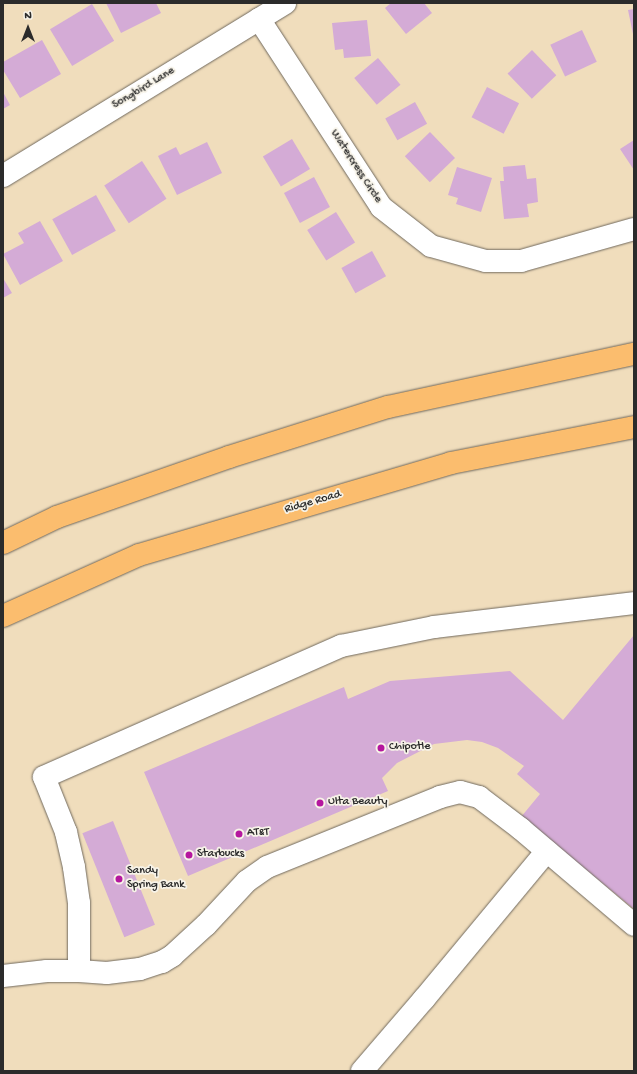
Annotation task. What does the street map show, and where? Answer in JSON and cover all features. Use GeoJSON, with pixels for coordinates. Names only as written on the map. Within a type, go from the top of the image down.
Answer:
{"type":"FeatureCollection","features":[{"type":"Feature","properties":{"kind":"highway"},"geometry":{"type":"LineString","coordinates":[[3,543],[57,517],[229,457],[388,407],[634,354]]}},
{"type":"Feature","properties":{"kind":"highway","name":"Ridge Road"},"geometry":{"type":"LineString","coordinates":[[3,616],[139,555],[452,463],[634,427]]}},
{"type":"Feature","properties":{"kind":"street","name":"Songbird Lane"},"geometry":{"type":"LineString","coordinates":[[3,176],[285,3]]}},
{"type":"Feature","properties":{"kind":"street","name":"Watercress Circle"},"geometry":{"type":"LineString","coordinates":[[259,19],[381,207],[431,246],[486,261],[521,261],[634,229]]}},
{"type":"Feature","properties":{"kind":"street"},"geometry":{"type":"LineString","coordinates":[[79,971],[79,903],[74,867],[66,832],[44,777],[342,646],[434,627],[634,603]]}},
{"type":"Feature","properties":{"kind":"street"},"geometry":{"type":"LineString","coordinates":[[3,976],[47,971],[106,973],[140,969],[162,962],[172,956],[206,925],[247,881],[267,867],[440,797],[460,792],[479,797],[547,851],[634,925]]}},
{"type":"Feature","properties":{"kind":"street"},"geometry":{"type":"LineString","coordinates":[[362,1071],[547,851]]}},
{"type":"Feature","properties":{"kind":"building"},"geometry":{"type":"Polygon","coordinates":[[[106,3],[156,3],[161,13],[121,33],[106,3]]]}},
{"type":"Feature","properties":{"kind":"building"},"geometry":{"type":"Polygon","coordinates":[[[391,3],[424,3],[432,13],[406,34],[385,8],[391,3]]]}},
{"type":"Feature","properties":{"kind":"building"},"geometry":{"type":"Polygon","coordinates":[[[92,4],[114,41],[72,66],[50,29],[92,4]]]}},
{"type":"Feature","properties":{"kind":"building"},"geometry":{"type":"Polygon","coordinates":[[[634,9],[634,34],[633,34],[628,10],[634,9]]]}},
{"type":"Feature","properties":{"kind":"building"},"geometry":{"type":"Polygon","coordinates":[[[367,20],[371,56],[344,58],[343,49],[335,50],[332,23],[367,20]]]}},
{"type":"Feature","properties":{"kind":"building"},"geometry":{"type":"Polygon","coordinates":[[[582,30],[597,62],[565,77],[550,45],[582,30]]]}},
{"type":"Feature","properties":{"kind":"building"},"geometry":{"type":"Polygon","coordinates":[[[42,40],[61,74],[20,98],[3,70],[3,62],[42,40]]]}},
{"type":"Feature","properties":{"kind":"building"},"geometry":{"type":"Polygon","coordinates":[[[532,50],[556,75],[532,99],[508,74],[532,50]]]}},
{"type":"Feature","properties":{"kind":"building"},"geometry":{"type":"Polygon","coordinates":[[[378,58],[400,85],[377,105],[354,78],[378,58]]]}},
{"type":"Feature","properties":{"kind":"building"},"geometry":{"type":"Polygon","coordinates":[[[487,87],[519,103],[504,134],[472,117],[487,87]]]}},
{"type":"Feature","properties":{"kind":"building"},"geometry":{"type":"Polygon","coordinates":[[[3,92],[10,105],[3,109],[3,92]]]}},
{"type":"Feature","properties":{"kind":"building"},"geometry":{"type":"Polygon","coordinates":[[[415,102],[427,124],[397,140],[385,118],[415,102]]]}},
{"type":"Feature","properties":{"kind":"building"},"geometry":{"type":"Polygon","coordinates":[[[430,132],[455,158],[430,182],[405,156],[430,132]]]}},
{"type":"Feature","properties":{"kind":"building"},"geometry":{"type":"Polygon","coordinates":[[[292,139],[310,169],[281,187],[263,157],[292,139]]]}},
{"type":"Feature","properties":{"kind":"building"},"geometry":{"type":"Polygon","coordinates":[[[634,140],[634,170],[620,149],[634,140]]]}},
{"type":"Feature","properties":{"kind":"building"},"geometry":{"type":"Polygon","coordinates":[[[207,142],[222,173],[177,195],[158,156],[176,147],[180,155],[207,142]]]}},
{"type":"Feature","properties":{"kind":"building"},"geometry":{"type":"Polygon","coordinates":[[[142,161],[167,199],[129,223],[104,186],[142,161]]]}},
{"type":"Feature","properties":{"kind":"building"},"geometry":{"type":"Polygon","coordinates":[[[525,165],[527,179],[536,178],[538,202],[527,204],[529,217],[504,219],[500,181],[504,181],[503,167],[525,165]]]}},
{"type":"Feature","properties":{"kind":"building"},"geometry":{"type":"Polygon","coordinates":[[[457,167],[492,178],[481,212],[456,204],[458,198],[448,195],[457,167]]]}},
{"type":"Feature","properties":{"kind":"building"},"geometry":{"type":"Polygon","coordinates":[[[314,177],[330,207],[300,223],[284,193],[314,177]]]}},
{"type":"Feature","properties":{"kind":"building"},"geometry":{"type":"Polygon","coordinates":[[[96,195],[116,231],[72,255],[52,219],[96,195]]]}},
{"type":"Feature","properties":{"kind":"building"},"geometry":{"type":"Polygon","coordinates":[[[336,212],[355,243],[326,261],[307,230],[336,212]]]}},
{"type":"Feature","properties":{"kind":"building"},"geometry":{"type":"Polygon","coordinates":[[[40,221],[63,261],[20,285],[3,254],[24,243],[18,233],[40,221]]]}},
{"type":"Feature","properties":{"kind":"building"},"geometry":{"type":"Polygon","coordinates":[[[372,251],[386,276],[355,293],[341,268],[372,251]]]}},
{"type":"Feature","properties":{"kind":"building"},"geometry":{"type":"Polygon","coordinates":[[[3,278],[12,293],[3,298],[3,278]]]}},
{"type":"Feature","properties":{"kind":"building"},"geometry":{"type":"Polygon","coordinates":[[[634,635],[634,909],[521,817],[540,794],[517,774],[524,766],[498,748],[482,742],[467,740],[434,744],[397,763],[382,778],[388,791],[188,876],[144,772],[344,687],[348,699],[390,681],[510,671],[563,720],[634,635]]]}},
{"type":"Feature","properties":{"kind":"building","name":"Sandy Spring Bank"},"geometry":{"type":"Polygon","coordinates":[[[113,821],[155,925],[124,937],[82,833],[113,821]]]}},
{"type":"Feature","properties":{"kind":"place","name":"Chipotle"},"geometry":{"type":"Point","coordinates":[381,748]}},
{"type":"Feature","properties":{"kind":"place","name":"Ulta Beauty"},"geometry":{"type":"Point","coordinates":[320,803]}},
{"type":"Feature","properties":{"kind":"place","name":"AT&T"},"geometry":{"type":"Point","coordinates":[239,834]}},
{"type":"Feature","properties":{"kind":"place","name":"Starbucks"},"geometry":{"type":"Point","coordinates":[189,855]}},
{"type":"Feature","properties":{"kind":"place","name":"Sandy Spring Bank"},"geometry":{"type":"Point","coordinates":[119,879]}}]}
